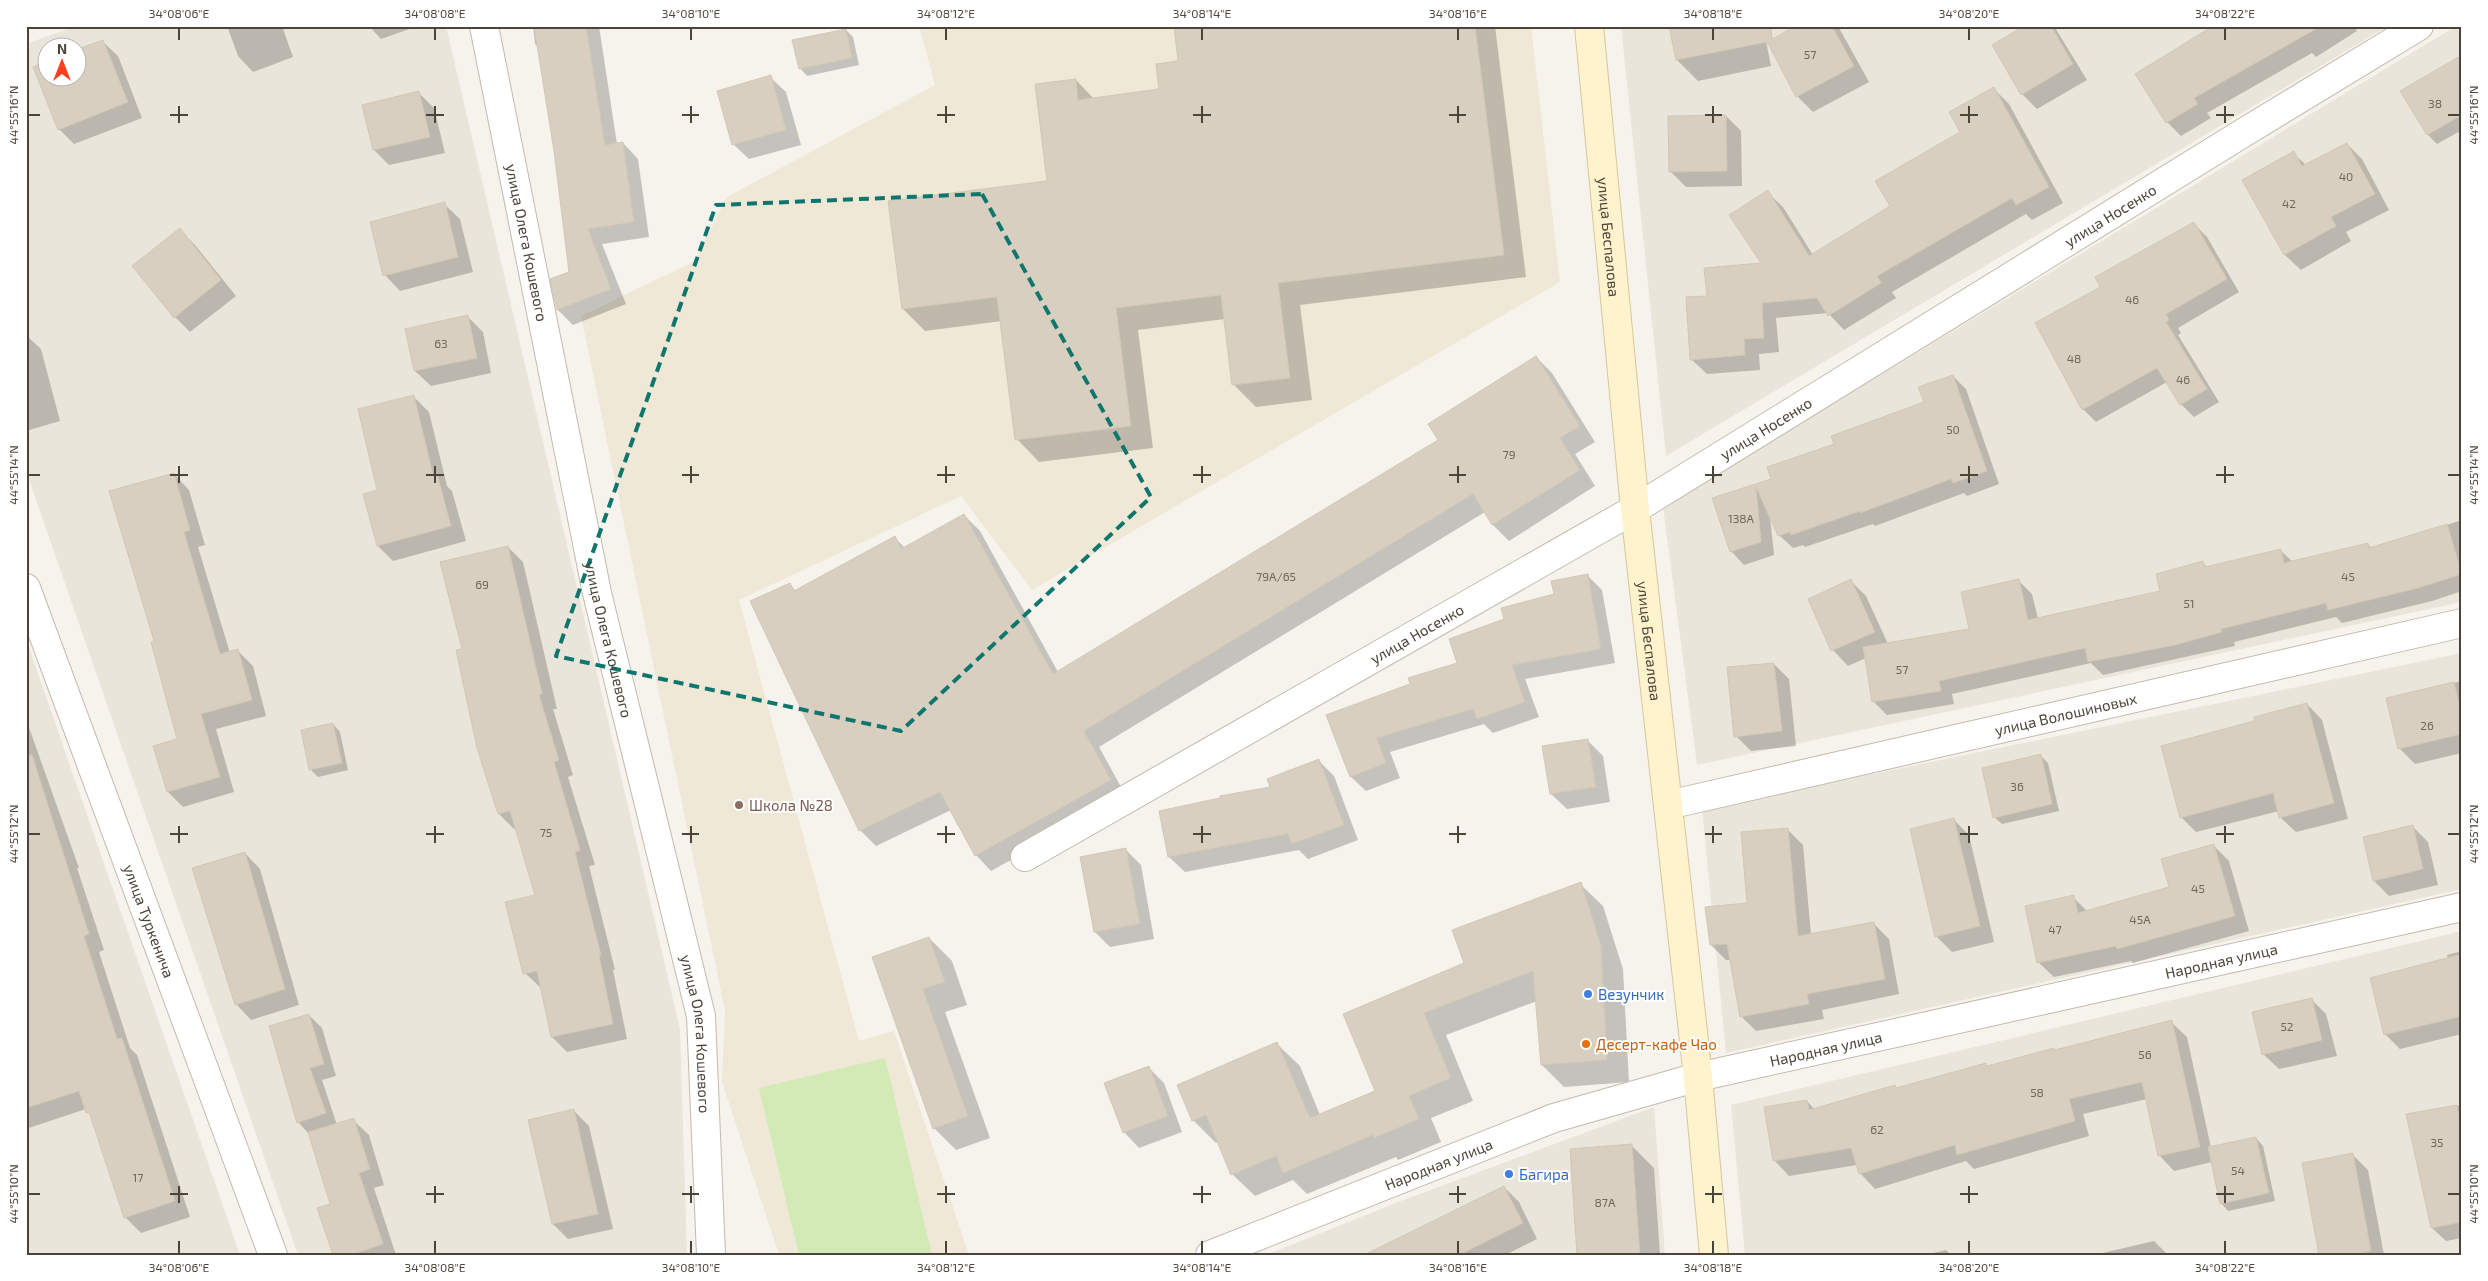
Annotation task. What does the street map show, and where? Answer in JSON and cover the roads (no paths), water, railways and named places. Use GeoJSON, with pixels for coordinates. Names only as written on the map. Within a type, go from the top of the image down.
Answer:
{"type":"FeatureCollection","features":[{"type":"Feature","properties":{"kind":"main road","name":"улица Беспалова"},"geometry":{"type":"LineString","coordinates":[[1589,26],[1635,509],[1698,1077],[1714,1255]]}},
{"type":"Feature","properties":{"kind":"street","name":"улица Олега Кошевого"},"geometry":{"type":"LineString","coordinates":[[484,26],[597,594],[701,1016],[710,1255]]}},
{"type":"Feature","properties":{"kind":"street","name":"улица Носенко"},"geometry":{"type":"LineString","coordinates":[[1025,856],[1635,509],[2242,133],[2419,26]]}},
{"type":"Feature","properties":{"kind":"street","name":"улица Туркенича"},"geometry":{"type":"LineString","coordinates":[[26,588],[273,1255]]}},
{"type":"Feature","properties":{"kind":"street","name":"улица Волошиновых"},"geometry":{"type":"LineString","coordinates":[[1668,805],[2462,623]]}},
{"type":"Feature","properties":{"kind":"street","name":"Народная улица"},"geometry":{"type":"LineString","coordinates":[[1210,1255],[1554,1118],[1698,1077],[2462,907]]}},
{"type":"Feature","properties":{"kind":"place","name":"Школа №28"},"geometry":{"type":"Point","coordinates":[739,805]}},
{"type":"Feature","properties":{"kind":"place","name":"Везунчик"},"geometry":{"type":"Point","coordinates":[1588,994]}},
{"type":"Feature","properties":{"kind":"place","name":"Десерт-кафе Чао"},"geometry":{"type":"Point","coordinates":[1586,1044]}},
{"type":"Feature","properties":{"kind":"place","name":"Багира"},"geometry":{"type":"Point","coordinates":[1509,1174]}}]}
